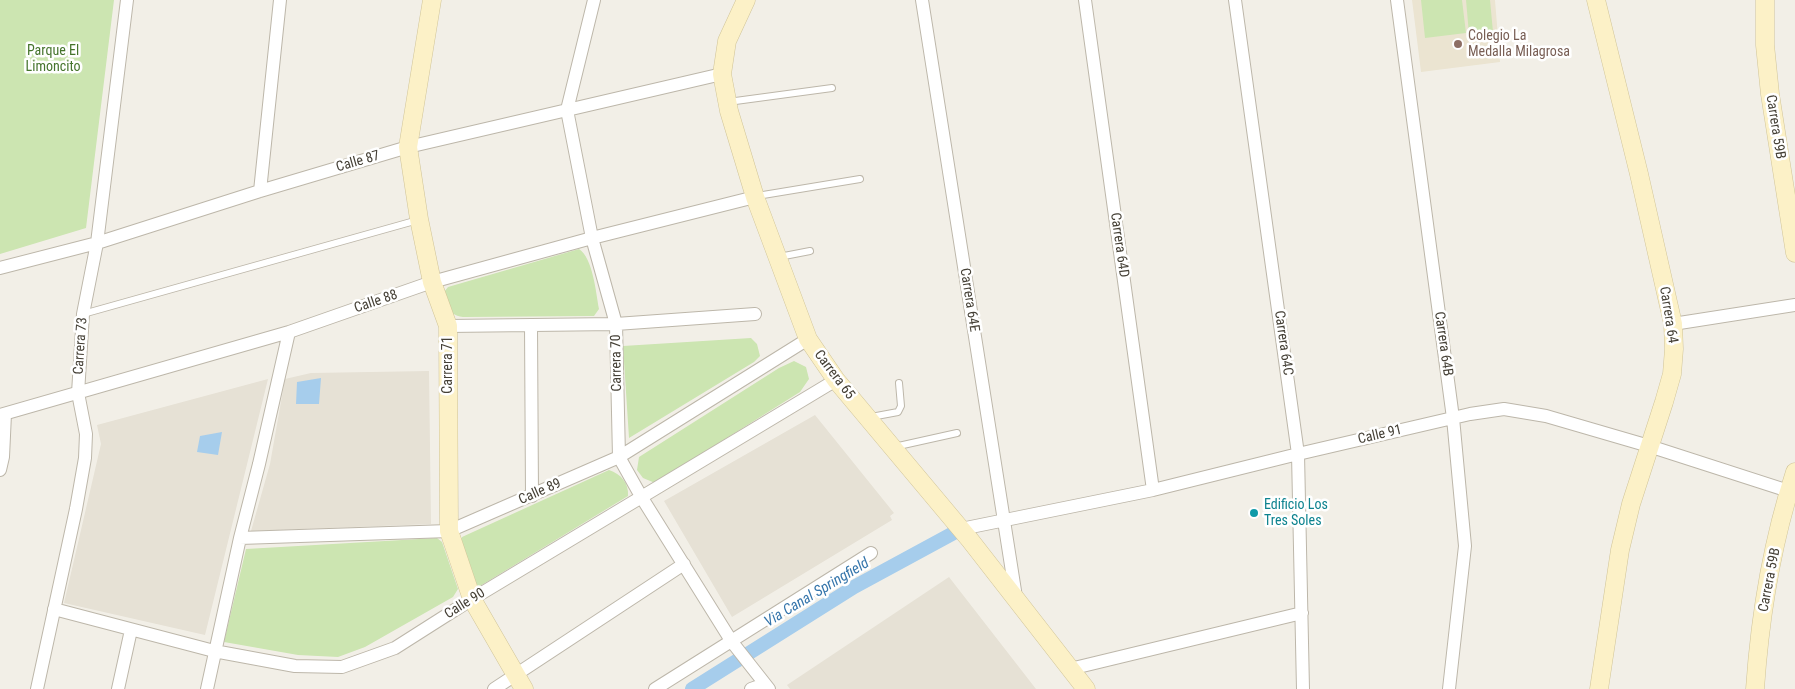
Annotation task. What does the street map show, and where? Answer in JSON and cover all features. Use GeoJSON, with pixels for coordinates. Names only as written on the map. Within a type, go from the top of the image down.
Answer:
{"type":"FeatureCollection","features":[{"type":"Feature","properties":{"kind":"street","name":"Carrera 73"},"geometry":{"type":"LineString","coordinates":[[37,689],[76,509],[85,458],[86,434],[78,393],[83,314],[97,242],[127,0]]}},
{"type":"Feature","properties":{"kind":"street"},"geometry":{"type":"LineString","coordinates":[[260,191],[280,0]]}},
{"type":"Feature","properties":{"kind":"street","name":"Carrera 71"},"geometry":{"type":"LineString","coordinates":[[432,0],[408,148],[419,219],[432,282],[448,326],[449,531],[472,599],[520,682]]}},
{"type":"Feature","properties":{"kind":"street","name":"Carrera 70"},"geometry":{"type":"LineString","coordinates":[[594,0],[567,110],[592,238],[616,324],[619,457],[642,498],[732,642],[767,686]]}},
{"type":"Feature","properties":{"kind":"street","name":"Carrera 65"},"geometry":{"type":"LineString","coordinates":[[746,0],[727,41],[722,74],[727,102],[755,197],[808,339],[836,380],[961,529],[1086,689]]}},
{"type":"Feature","properties":{"kind":"street","name":"Carrera 64E"},"geometry":{"type":"LineString","coordinates":[[922,0],[1016,600]]}},
{"type":"Feature","properties":{"kind":"street","name":"Carrera 64D"},"geometry":{"type":"LineString","coordinates":[[1085,0],[1152,490]]}},
{"type":"Feature","properties":{"kind":"street","name":"Carrera 64C"},"geometry":{"type":"LineString","coordinates":[[1236,0],[1298,454],[1303,689]]}},
{"type":"Feature","properties":{"kind":"street","name":"Carrera 64B"},"geometry":{"type":"LineString","coordinates":[[1397,0],[1453,418],[1465,546],[1450,689]]}},
{"type":"Feature","properties":{"kind":"street","name":"Carrera 64"},"geometry":{"type":"LineString","coordinates":[[1596,0],[1639,174],[1672,324],[1674,349],[1672,374],[1631,504],[1620,550],[1599,689]]}},
{"type":"Feature","properties":{"kind":"street","name":"Carrera 59B"},"geometry":{"type":"LineString","coordinates":[[1765,0],[1765,45],[1770,94],[1795,253]]}},
{"type":"Feature","properties":{"kind":"street","name":"Calle 87"},"geometry":{"type":"LineString","coordinates":[[0,268],[97,242],[260,191],[408,148],[722,74]]}},
{"type":"Feature","properties":{"kind":"street","name":"Calle 88"},"geometry":{"type":"LineString","coordinates":[[2,414],[290,332],[432,282],[592,238],[755,197]]}},
{"type":"Feature","properties":{"kind":"street"},"geometry":{"type":"LineString","coordinates":[[1672,324],[1795,305]]}},
{"type":"Feature","properties":{"kind":"street"},"geometry":{"type":"LineString","coordinates":[[448,326],[616,324],[755,314]]}},
{"type":"Feature","properties":{"kind":"street"},"geometry":{"type":"LineString","coordinates":[[531,325],[532,496]]}},
{"type":"Feature","properties":{"kind":"street"},"geometry":{"type":"LineString","coordinates":[[207,689],[240,538],[290,332]]}},
{"type":"Feature","properties":{"kind":"street","name":"Calle 89"},"geometry":{"type":"LineString","coordinates":[[240,538],[449,531],[619,457],[808,339]]}},
{"type":"Feature","properties":{"kind":"street","name":"Calle 90"},"geometry":{"type":"LineString","coordinates":[[54,609],[214,651],[295,666],[342,667],[395,648],[472,599],[836,380]]}},
{"type":"Feature","properties":{"kind":"street","name":"Calle 91"},"geometry":{"type":"LineString","coordinates":[[961,529],[1152,490],[1453,418],[1504,409],[1546,416],[1649,446],[1792,492]]}},
{"type":"Feature","properties":{"kind":"street"},"geometry":{"type":"LineString","coordinates":[[0,470],[3,457],[2,414]]}},
{"type":"Feature","properties":{"kind":"street","name":"Carrera 59B"},"geometry":{"type":"LineString","coordinates":[[1755,689],[1767,585],[1792,492],[1795,472]]}},
{"type":"Feature","properties":{"kind":"street"},"geometry":{"type":"LineString","coordinates":[[655,689],[871,553]]}},
{"type":"Feature","properties":{"kind":"street"},"geometry":{"type":"LineString","coordinates":[[494,689],[520,682],[684,564]]}},
{"type":"Feature","properties":{"kind":"street"},"geometry":{"type":"LineString","coordinates":[[1070,669],[1302,613]]}},
{"type":"Feature","properties":{"kind":"street"},"geometry":{"type":"LineString","coordinates":[[118,689],[131,630]]}},
{"type":"Feature","properties":{"kind":"street"},"geometry":{"type":"LineString","coordinates":[[751,689],[767,686]]}},
{"type":"Feature","properties":{"kind":"lane"},"geometry":{"type":"LineString","coordinates":[[727,102],[832,88]]}},
{"type":"Feature","properties":{"kind":"lane"},"geometry":{"type":"LineString","coordinates":[[755,197],[768,193],[860,179]]}},
{"type":"Feature","properties":{"kind":"lane"},"geometry":{"type":"LineString","coordinates":[[83,314],[419,219]]}},
{"type":"Feature","properties":{"kind":"lane"},"geometry":{"type":"LineString","coordinates":[[777,258],[810,250]]}},
{"type":"Feature","properties":{"kind":"lane"},"geometry":{"type":"LineString","coordinates":[[868,418],[898,412],[901,406],[899,383]]}},
{"type":"Feature","properties":{"kind":"lane"},"geometry":{"type":"LineString","coordinates":[[893,448],[957,433]]}},
{"type":"Feature","properties":{"kind":"shaded area","name":"Colegio La Medalla Milagrosa"},"geometry":{"type":"Polygon","coordinates":[[[1412,0],[1495,0],[1500,62],[1421,72],[1412,0]]]}},
{"type":"Feature","properties":{"kind":"shaded area"},"geometry":{"type":"Polygon","coordinates":[[[429,371],[431,524],[251,531],[270,464],[285,379],[311,373],[429,371]]]}},
{"type":"Feature","properties":{"kind":"shaded area"},"geometry":{"type":"Polygon","coordinates":[[[268,379],[205,635],[64,603],[101,444],[97,425],[268,379]]]}},
{"type":"Feature","properties":{"kind":"shaded area"},"geometry":{"type":"Polygon","coordinates":[[[815,415],[894,513],[890,516],[892,520],[732,617],[664,501],[815,415]]]}},
{"type":"Feature","properties":{"kind":"shaded area"},"geometry":{"type":"Polygon","coordinates":[[[949,577],[1036,689],[790,689],[787,685],[949,577]]]}},
{"type":"Feature","properties":{"kind":"green space","name":"Parque El Limoncito"},"geometry":{"type":"Polygon","coordinates":[[[0,0],[114,0],[86,228],[0,254],[0,0]]]}},
{"type":"Feature","properties":{"kind":"green space"},"geometry":{"type":"Polygon","coordinates":[[[1421,0],[1462,0],[1466,33],[1425,38],[1421,0]]]}},
{"type":"Feature","properties":{"kind":"green space"},"geometry":{"type":"Polygon","coordinates":[[[1466,0],[1490,0],[1493,32],[1469,34],[1466,0]]]}},
{"type":"Feature","properties":{"kind":"green space"},"geometry":{"type":"Polygon","coordinates":[[[579,249],[588,260],[593,276],[599,309],[594,316],[463,317],[453,314],[448,309],[444,292],[448,287],[579,249]]]}},
{"type":"Feature","properties":{"kind":"green space"},"geometry":{"type":"Polygon","coordinates":[[[751,338],[757,344],[760,356],[754,362],[629,438],[623,346],[751,338]]]}},
{"type":"Feature","properties":{"kind":"green space"},"geometry":{"type":"Polygon","coordinates":[[[794,361],[806,367],[809,379],[800,392],[655,483],[643,478],[637,470],[639,457],[779,368],[794,361]]]}},
{"type":"Feature","properties":{"kind":"green space"},"geometry":{"type":"Polygon","coordinates":[[[609,470],[617,474],[626,483],[628,496],[480,586],[472,584],[459,544],[462,537],[609,470]]]}},
{"type":"Feature","properties":{"kind":"green space"},"geometry":{"type":"Polygon","coordinates":[[[437,538],[442,542],[458,589],[453,597],[365,647],[338,657],[298,655],[224,642],[246,549],[437,538]]]}},
{"type":"Feature","properties":{"kind":"water"},"geometry":{"type":"Polygon","coordinates":[[[321,378],[319,404],[296,404],[297,382],[321,378]]]}},
{"type":"Feature","properties":{"kind":"water"},"geometry":{"type":"Polygon","coordinates":[[[222,432],[218,455],[197,452],[200,436],[222,432]]]}},
{"type":"Feature","properties":{"kind":"waterway","name":"Via Canal Springfield"},"geometry":{"type":"LineString","coordinates":[[692,689],[854,587],[961,529]]}},
{"type":"Feature","properties":{"kind":"place","name":"Colegio La Medalla Milagrosa"},"geometry":{"type":"Point","coordinates":[1458,44]}},
{"type":"Feature","properties":{"kind":"place","name":"Edificio Los Tres Soles"},"geometry":{"type":"Point","coordinates":[1254,513]}}]}
